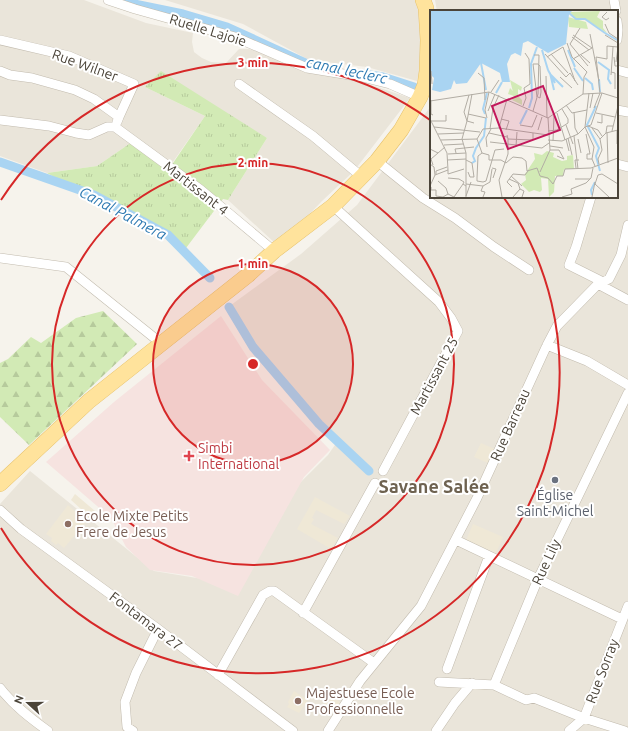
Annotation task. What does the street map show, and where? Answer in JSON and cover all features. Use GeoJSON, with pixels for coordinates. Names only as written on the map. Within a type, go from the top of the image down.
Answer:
{"type":"FeatureCollection","features":[{"type":"Feature","properties":{"kind":"main road"},"geometry":{"type":"LineString","coordinates":[[0,484],[89,401],[248,275],[274,251],[333,206],[377,161],[401,130],[424,96],[427,71],[427,6]]}},
{"type":"Feature","properties":{"kind":"street","name":"Ruelle Lajoie"},"geometry":{"type":"LineString","coordinates":[[108,0],[236,37],[307,68],[362,77],[390,84],[424,96]]}},
{"type":"Feature","properties":{"kind":"street"},"geometry":{"type":"LineString","coordinates":[[614,0],[616,10]]}},
{"type":"Feature","properties":{"kind":"street"},"geometry":{"type":"LineString","coordinates":[[618,25],[628,32]]}},
{"type":"Feature","properties":{"kind":"street","name":"Rue Wilner"},"geometry":{"type":"LineString","coordinates":[[0,40],[69,56],[134,84],[119,117]]}},
{"type":"Feature","properties":{"kind":"street"},"geometry":{"type":"LineString","coordinates":[[618,70],[628,73]]}},
{"type":"Feature","properties":{"kind":"street"},"geometry":{"type":"LineString","coordinates":[[0,71],[10,75],[32,78],[75,90],[94,99],[119,117],[115,127],[107,127],[89,134],[76,133],[49,126],[0,120]]}},
{"type":"Feature","properties":{"kind":"street"},"geometry":{"type":"LineString","coordinates":[[239,84],[313,136],[362,177]]}},
{"type":"Feature","properties":{"kind":"street"},"geometry":{"type":"LineString","coordinates":[[618,110],[628,112]]}},
{"type":"Feature","properties":{"kind":"street","name":"Martissant 4"},"geometry":{"type":"LineString","coordinates":[[115,127],[201,190],[274,251]]}},
{"type":"Feature","properties":{"kind":"street"},"geometry":{"type":"LineString","coordinates":[[377,161],[423,198],[529,270]]}},
{"type":"Feature","properties":{"kind":"street"},"geometry":{"type":"LineString","coordinates":[[618,164],[628,167]]}},
{"type":"Feature","properties":{"kind":"street"},"geometry":{"type":"LineString","coordinates":[[591,198],[569,265],[628,300]]}},
{"type":"Feature","properties":{"kind":"street","name":"Martissant 25"},"geometry":{"type":"LineString","coordinates":[[333,206],[440,302],[458,331],[383,471]]}},
{"type":"Feature","properties":{"kind":"street","name":"Rue Barreau"},"geometry":{"type":"LineString","coordinates":[[328,731],[374,662],[421,606],[477,498],[557,326],[601,283],[609,279],[621,255],[628,225]]}},
{"type":"Feature","properties":{"kind":"street"},"geometry":{"type":"LineString","coordinates":[[0,258],[66,267],[162,344]]}},
{"type":"Feature","properties":{"kind":"street"},"geometry":{"type":"LineString","coordinates":[[547,345],[587,361],[628,385]]}},
{"type":"Feature","properties":{"kind":"street","name":"Rue Lily"},"geometry":{"type":"LineString","coordinates":[[494,684],[538,579],[628,393]]}},
{"type":"Feature","properties":{"kind":"street"},"geometry":{"type":"LineString","coordinates":[[303,613],[375,483]]}},
{"type":"Feature","properties":{"kind":"street","name":"Fontamara 27"},"geometry":{"type":"LineString","coordinates":[[0,510],[21,529],[158,629],[293,731]]}},
{"type":"Feature","properties":{"kind":"street"},"geometry":{"type":"LineString","coordinates":[[456,540],[622,619]]}},
{"type":"Feature","properties":{"kind":"street"},"geometry":{"type":"LineString","coordinates":[[447,669],[489,556]]}},
{"type":"Feature","properties":{"kind":"street"},"geometry":{"type":"LineString","coordinates":[[218,675],[263,595],[267,592],[274,591],[374,662]]}},
{"type":"Feature","properties":{"kind":"street","name":"Rue Sorray"},"geometry":{"type":"LineString","coordinates":[[569,731],[584,718],[628,606]]}},
{"type":"Feature","properties":{"kind":"street"},"geometry":{"type":"LineString","coordinates":[[133,731],[127,727],[125,702],[136,673],[158,629]]}},
{"type":"Feature","properties":{"kind":"street"},"geometry":{"type":"LineString","coordinates":[[439,682],[494,684],[526,700],[534,698],[584,718],[625,731]]}},
{"type":"Feature","properties":{"kind":"street"},"geometry":{"type":"LineString","coordinates":[[436,731],[455,703],[472,683]]}},
{"type":"Feature","properties":{"kind":"street"},"geometry":{"type":"LineString","coordinates":[[0,688],[34,721],[48,731]]}},
{"type":"Feature","properties":{"kind":"shaded area"},"geometry":{"type":"Polygon","coordinates":[[[0,0],[84,0],[146,23],[193,33],[192,42],[194,52],[211,62],[226,63],[239,49],[249,49],[277,57],[318,72],[371,85],[410,98],[354,171],[322,201],[274,251],[276,244],[228,200],[267,138],[145,87],[205,116],[168,169],[132,142],[97,166],[47,173],[0,156],[0,0]]]}},
{"type":"Feature","properties":{"kind":"shaded area"},"geometry":{"type":"Polygon","coordinates":[[[165,0],[417,0],[421,20],[422,62],[417,81],[367,67],[309,60],[243,24],[165,0]]]}},
{"type":"Feature","properties":{"kind":"shaded area"},"geometry":{"type":"Polygon","coordinates":[[[435,0],[628,0],[628,164],[618,161],[618,10],[437,10],[435,0]]]}},
{"type":"Feature","properties":{"kind":"shaded area"},"geometry":{"type":"Polygon","coordinates":[[[430,107],[430,198],[618,198],[618,169],[628,172],[628,731],[0,731],[0,504],[30,471],[154,571],[203,579],[328,455],[337,442],[255,347],[231,305],[301,254],[357,205],[430,107]]]}},
{"type":"Feature","properties":{"kind":"shaded area","name":"Simbi International"},"geometry":{"type":"Polygon","coordinates":[[[221,316],[262,380],[330,450],[304,477],[238,596],[192,576],[150,570],[126,547],[111,518],[46,462],[114,402],[221,316]]]}},
{"type":"Feature","properties":{"kind":"shaded area"},"geometry":{"type":"Polygon","coordinates":[[[481,443],[497,450],[490,464],[474,457],[481,443]]]}},
{"type":"Feature","properties":{"kind":"shaded area","name":"Ecole Mixte Petits Frere de Jesus"},"geometry":{"type":"Polygon","coordinates":[[[75,494],[95,511],[64,548],[58,543],[56,545],[51,541],[52,538],[46,534],[68,505],[79,515],[82,510],[71,500],[75,494]]]}},
{"type":"Feature","properties":{"kind":"shaded area"},"geometry":{"type":"Polygon","coordinates":[[[315,497],[350,516],[344,524],[316,510],[311,524],[338,538],[331,549],[297,529],[315,497]]]}},
{"type":"Feature","properties":{"kind":"shaded area"},"geometry":{"type":"Polygon","coordinates":[[[473,524],[503,537],[496,553],[466,540],[473,524]]]}},
{"type":"Feature","properties":{"kind":"shaded area"},"geometry":{"type":"Polygon","coordinates":[[[331,687],[341,694],[337,700],[343,704],[338,712],[322,702],[331,687]]]}},
{"type":"Feature","properties":{"kind":"shaded area","name":"Majestuese Ecole Professionnelle"},"geometry":{"type":"Polygon","coordinates":[[[294,691],[308,700],[299,713],[287,707],[294,691]]]}},
{"type":"Feature","properties":{"kind":"green space"},"geometry":{"type":"Polygon","coordinates":[[[161,71],[267,138],[228,200],[223,199],[183,252],[170,240],[47,173],[97,166],[132,142],[169,169],[205,116],[145,87],[161,71]]]}},
{"type":"Feature","properties":{"kind":"green space"},"geometry":{"type":"Polygon","coordinates":[[[103,311],[137,344],[29,445],[0,417],[0,363],[8,359],[31,337],[41,343],[76,318],[103,311]]]}},
{"type":"Feature","properties":{"kind":"waterway","name":"canal leclerc"},"geometry":{"type":"LineString","coordinates":[[125,2],[183,14],[227,27],[310,65],[317,66]]}},
{"type":"Feature","properties":{"kind":"waterway","name":"canal leclerc"},"geometry":{"type":"LineString","coordinates":[[363,74],[383,77],[414,87]]}},
{"type":"Feature","properties":{"kind":"waterway","name":"Canal Palmera"},"geometry":{"type":"LineString","coordinates":[[0,162],[94,195],[168,235],[210,278]]}},
{"type":"Feature","properties":{"kind":"waterway","name":"Canal Palmera"},"geometry":{"type":"LineString","coordinates":[[229,307],[253,347],[319,424],[369,471]]}},
{"type":"Feature","properties":{"kind":"place","name":"Simbi International"},"geometry":{"type":"Point","coordinates":[189,456]}},
{"type":"Feature","properties":{"kind":"place","name":"Église Saint-Michel"},"geometry":{"type":"Point","coordinates":[555,480]}},
{"type":"Feature","properties":{"kind":"place","name":"Ecole Mixte Petits Frere de Jesus"},"geometry":{"type":"Point","coordinates":[68,524]}},
{"type":"Feature","properties":{"kind":"place","name":"Majestuese Ecole Professionnelle"},"geometry":{"type":"Point","coordinates":[298,701]}},
{"type":"Feature","properties":{"kind":"district","name":"Savane Salée"},"geometry":{"type":"Point","coordinates":[434,486]}}]}
